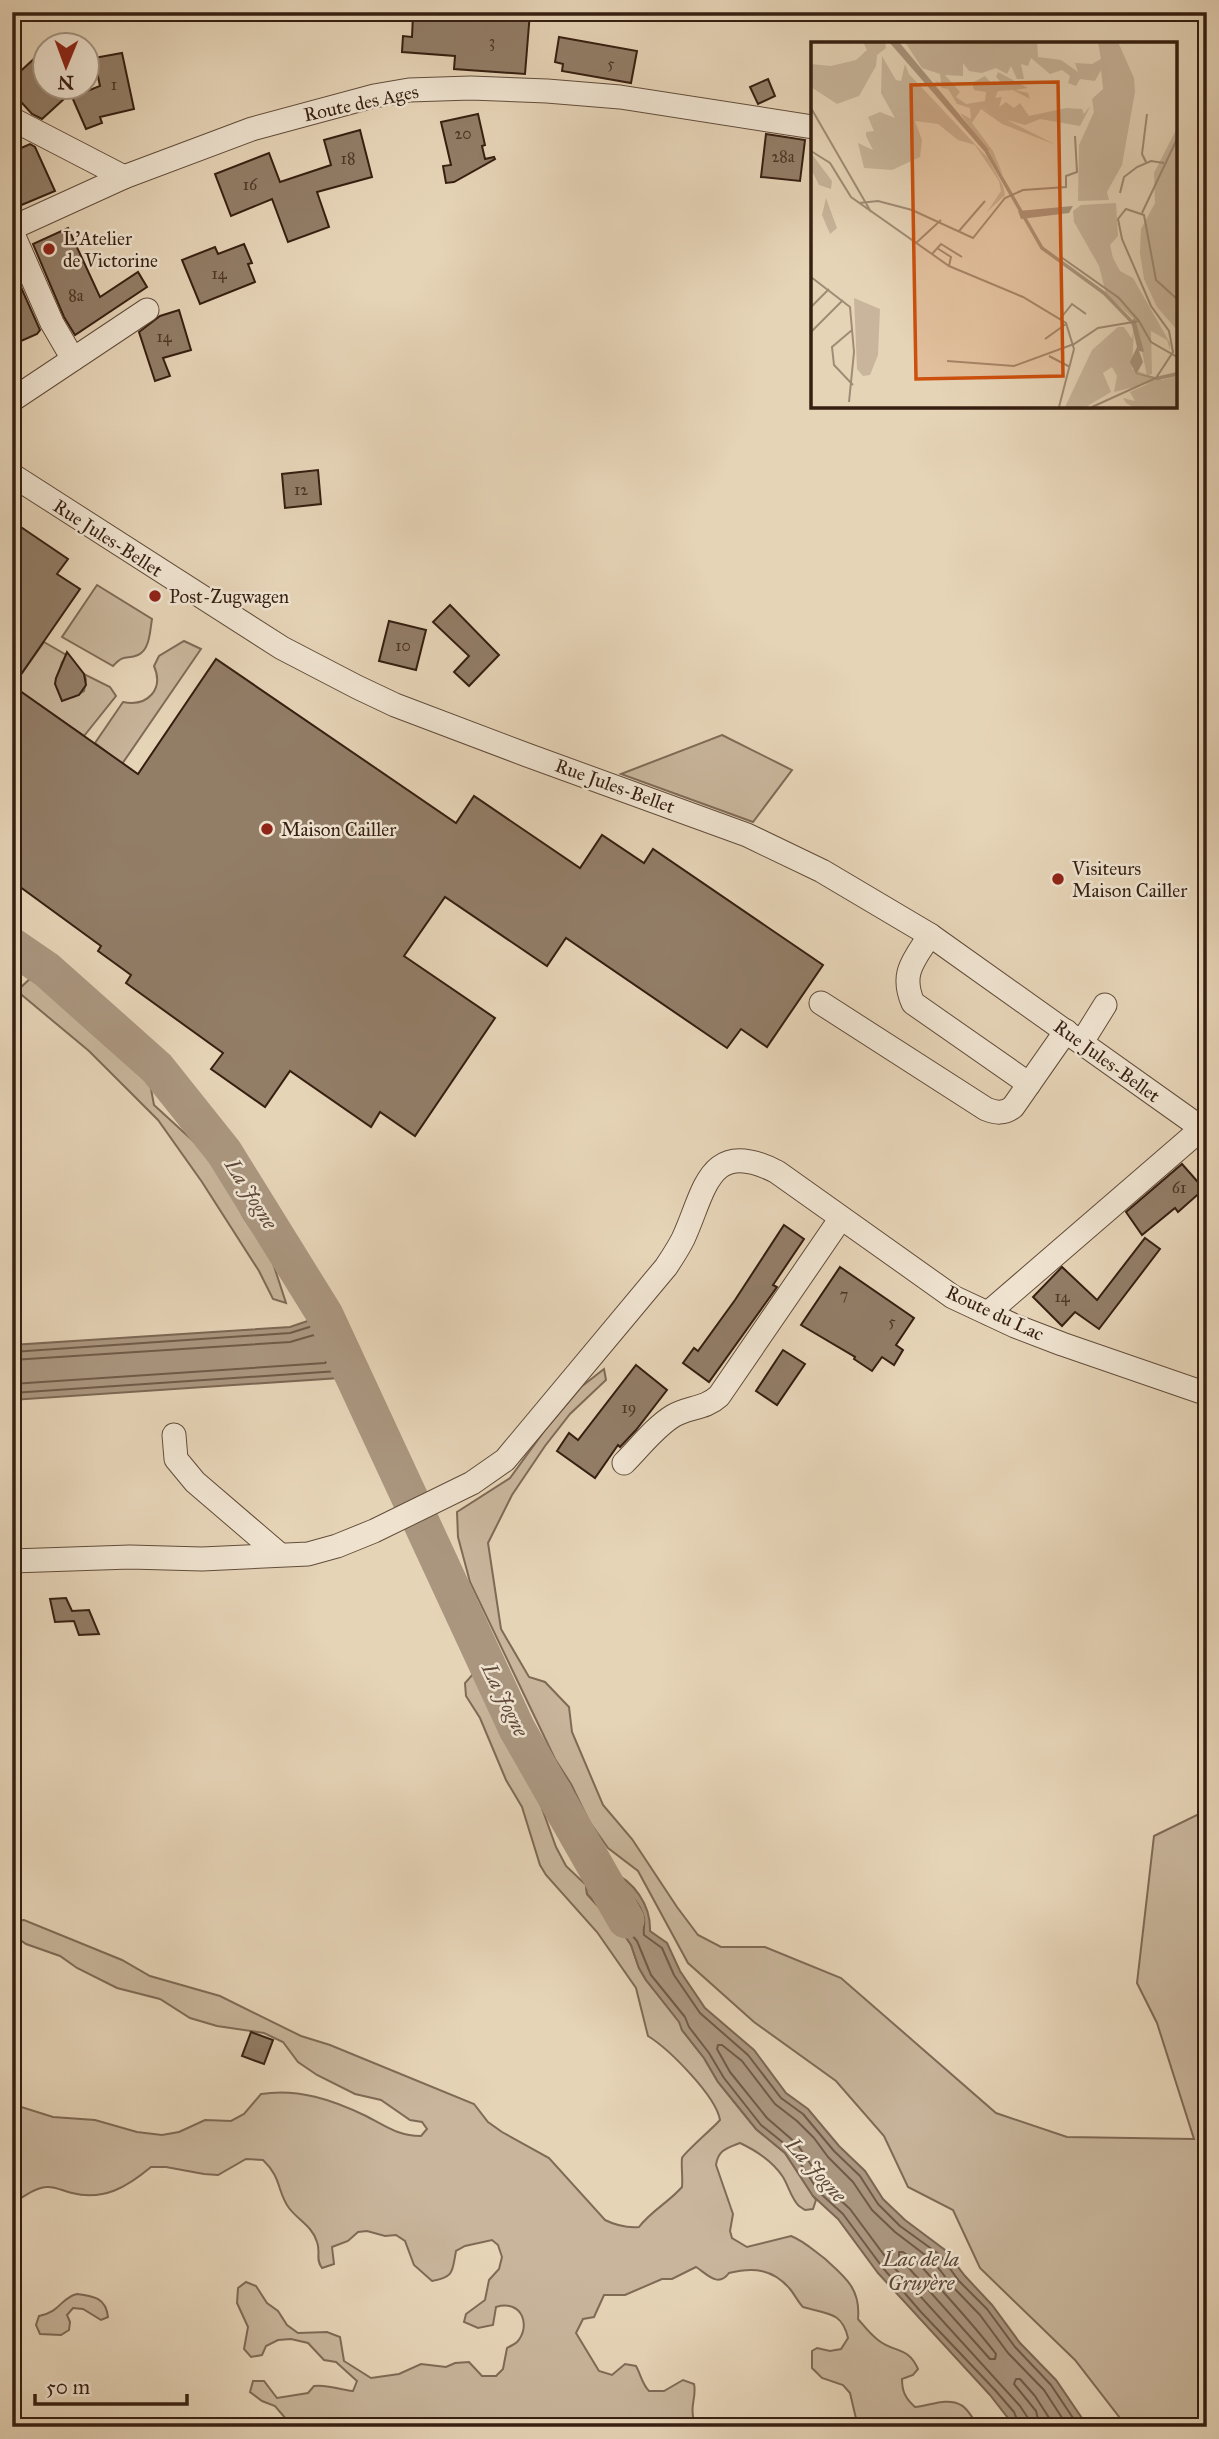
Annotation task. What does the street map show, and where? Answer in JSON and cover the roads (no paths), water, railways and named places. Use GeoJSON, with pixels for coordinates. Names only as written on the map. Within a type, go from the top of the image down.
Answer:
{"type":"FeatureCollection","features":[{"type":"Feature","properties":{"kind":"street","name":"Route des Ages"},"geometry":{"type":"LineString","coordinates":[[12,230],[124,177],[252,129],[374,96],[409,90],[471,88],[620,97],[811,127]]}},
{"type":"Feature","properties":{"kind":"street"},"geometry":{"type":"LineString","coordinates":[[12,119],[124,177]]}},
{"type":"Feature","properties":{"kind":"street"},"geometry":{"type":"LineString","coordinates":[[12,230],[52,323],[73,359]]}},
{"type":"Feature","properties":{"kind":"street"},"geometry":{"type":"LineString","coordinates":[[12,400],[146,310]]}},
{"type":"Feature","properties":{"kind":"street","name":"Rue Jules-Bellet"},"geometry":{"type":"LineString","coordinates":[[14,480],[244,625],[318,668],[407,710],[747,835],[822,871],[930,935],[1203,1130]]}},
{"type":"Feature","properties":{"kind":"street"},"geometry":{"type":"LineString","coordinates":[[930,935],[909,967],[908,985],[913,1003],[1029,1084]]}},
{"type":"Feature","properties":{"kind":"street"},"geometry":{"type":"LineString","coordinates":[[821,1003],[992,1111],[1003,1112],[1013,1107],[1029,1084],[1105,1005]]}},
{"type":"Feature","properties":{"kind":"street"},"geometry":{"type":"LineString","coordinates":[[988,1313],[1203,1130]]}},
{"type":"Feature","properties":{"kind":"street","name":"Route du Lac"},"geometry":{"type":"LineString","coordinates":[[279,1554],[308,1554],[374,1531],[460,1490],[505,1460],[666,1267],[682,1239],[706,1181],[714,1171],[729,1162],[748,1160],[764,1166],[942,1290],[988,1313],[1062,1344],[1207,1394]]}},
{"type":"Feature","properties":{"kind":"street"},"geometry":{"type":"LineString","coordinates":[[624,1463],[666,1421],[682,1412],[712,1403],[719,1396],[841,1218]]}},
{"type":"Feature","properties":{"kind":"street"},"geometry":{"type":"LineString","coordinates":[[174,1435],[176,1459],[195,1482],[279,1554]]}},
{"type":"Feature","properties":{"kind":"street"},"geometry":{"type":"LineString","coordinates":[[12,1561],[130,1557],[202,1559],[279,1554]]}},
{"type":"Feature","properties":{"kind":"water"},"geometry":{"type":"Polygon","coordinates":[[[325,1315],[354,1377],[12,1400],[12,1345],[290,1327],[325,1315]]]}},
{"type":"Feature","properties":{"kind":"water","name":"Lac de la Gruyère"},"geometry":{"type":"Polygon","coordinates":[[[610,1871],[627,1881],[639,1895],[648,1912],[650,1931],[667,1943],[680,1971],[705,2008],[754,2050],[786,2093],[808,2109],[839,2146],[865,2171],[883,2199],[905,2220],[945,2250],[1020,2343],[1056,2380],[1088,2427],[1015,2427],[990,2395],[878,2273],[838,2219],[813,2196],[785,2153],[756,2129],[718,2082],[679,2022],[646,1980],[625,1936],[587,1894],[586,1885],[610,1871]]]}},
{"type":"Feature","properties":{"kind":"waterway","name":"La Jogne"},"geometry":{"type":"LineString","coordinates":[[12,946],[47,970],[157,1068],[224,1152],[325,1315],[517,1729],[626,1920]]}},
{"type":"Feature","properties":{"kind":"place","name":"L'Atelier de Victorine"},"geometry":{"type":"Point","coordinates":[49,249]}},
{"type":"Feature","properties":{"kind":"place","name":"Post-Zugwagen"},"geometry":{"type":"Point","coordinates":[155,596]}},
{"type":"Feature","properties":{"kind":"place","name":"Maison Cailler"},"geometry":{"type":"Point","coordinates":[267,829]}},
{"type":"Feature","properties":{"kind":"place","name":"Visiteurs Maison Cailler"},"geometry":{"type":"Point","coordinates":[1058,879]}}]}
